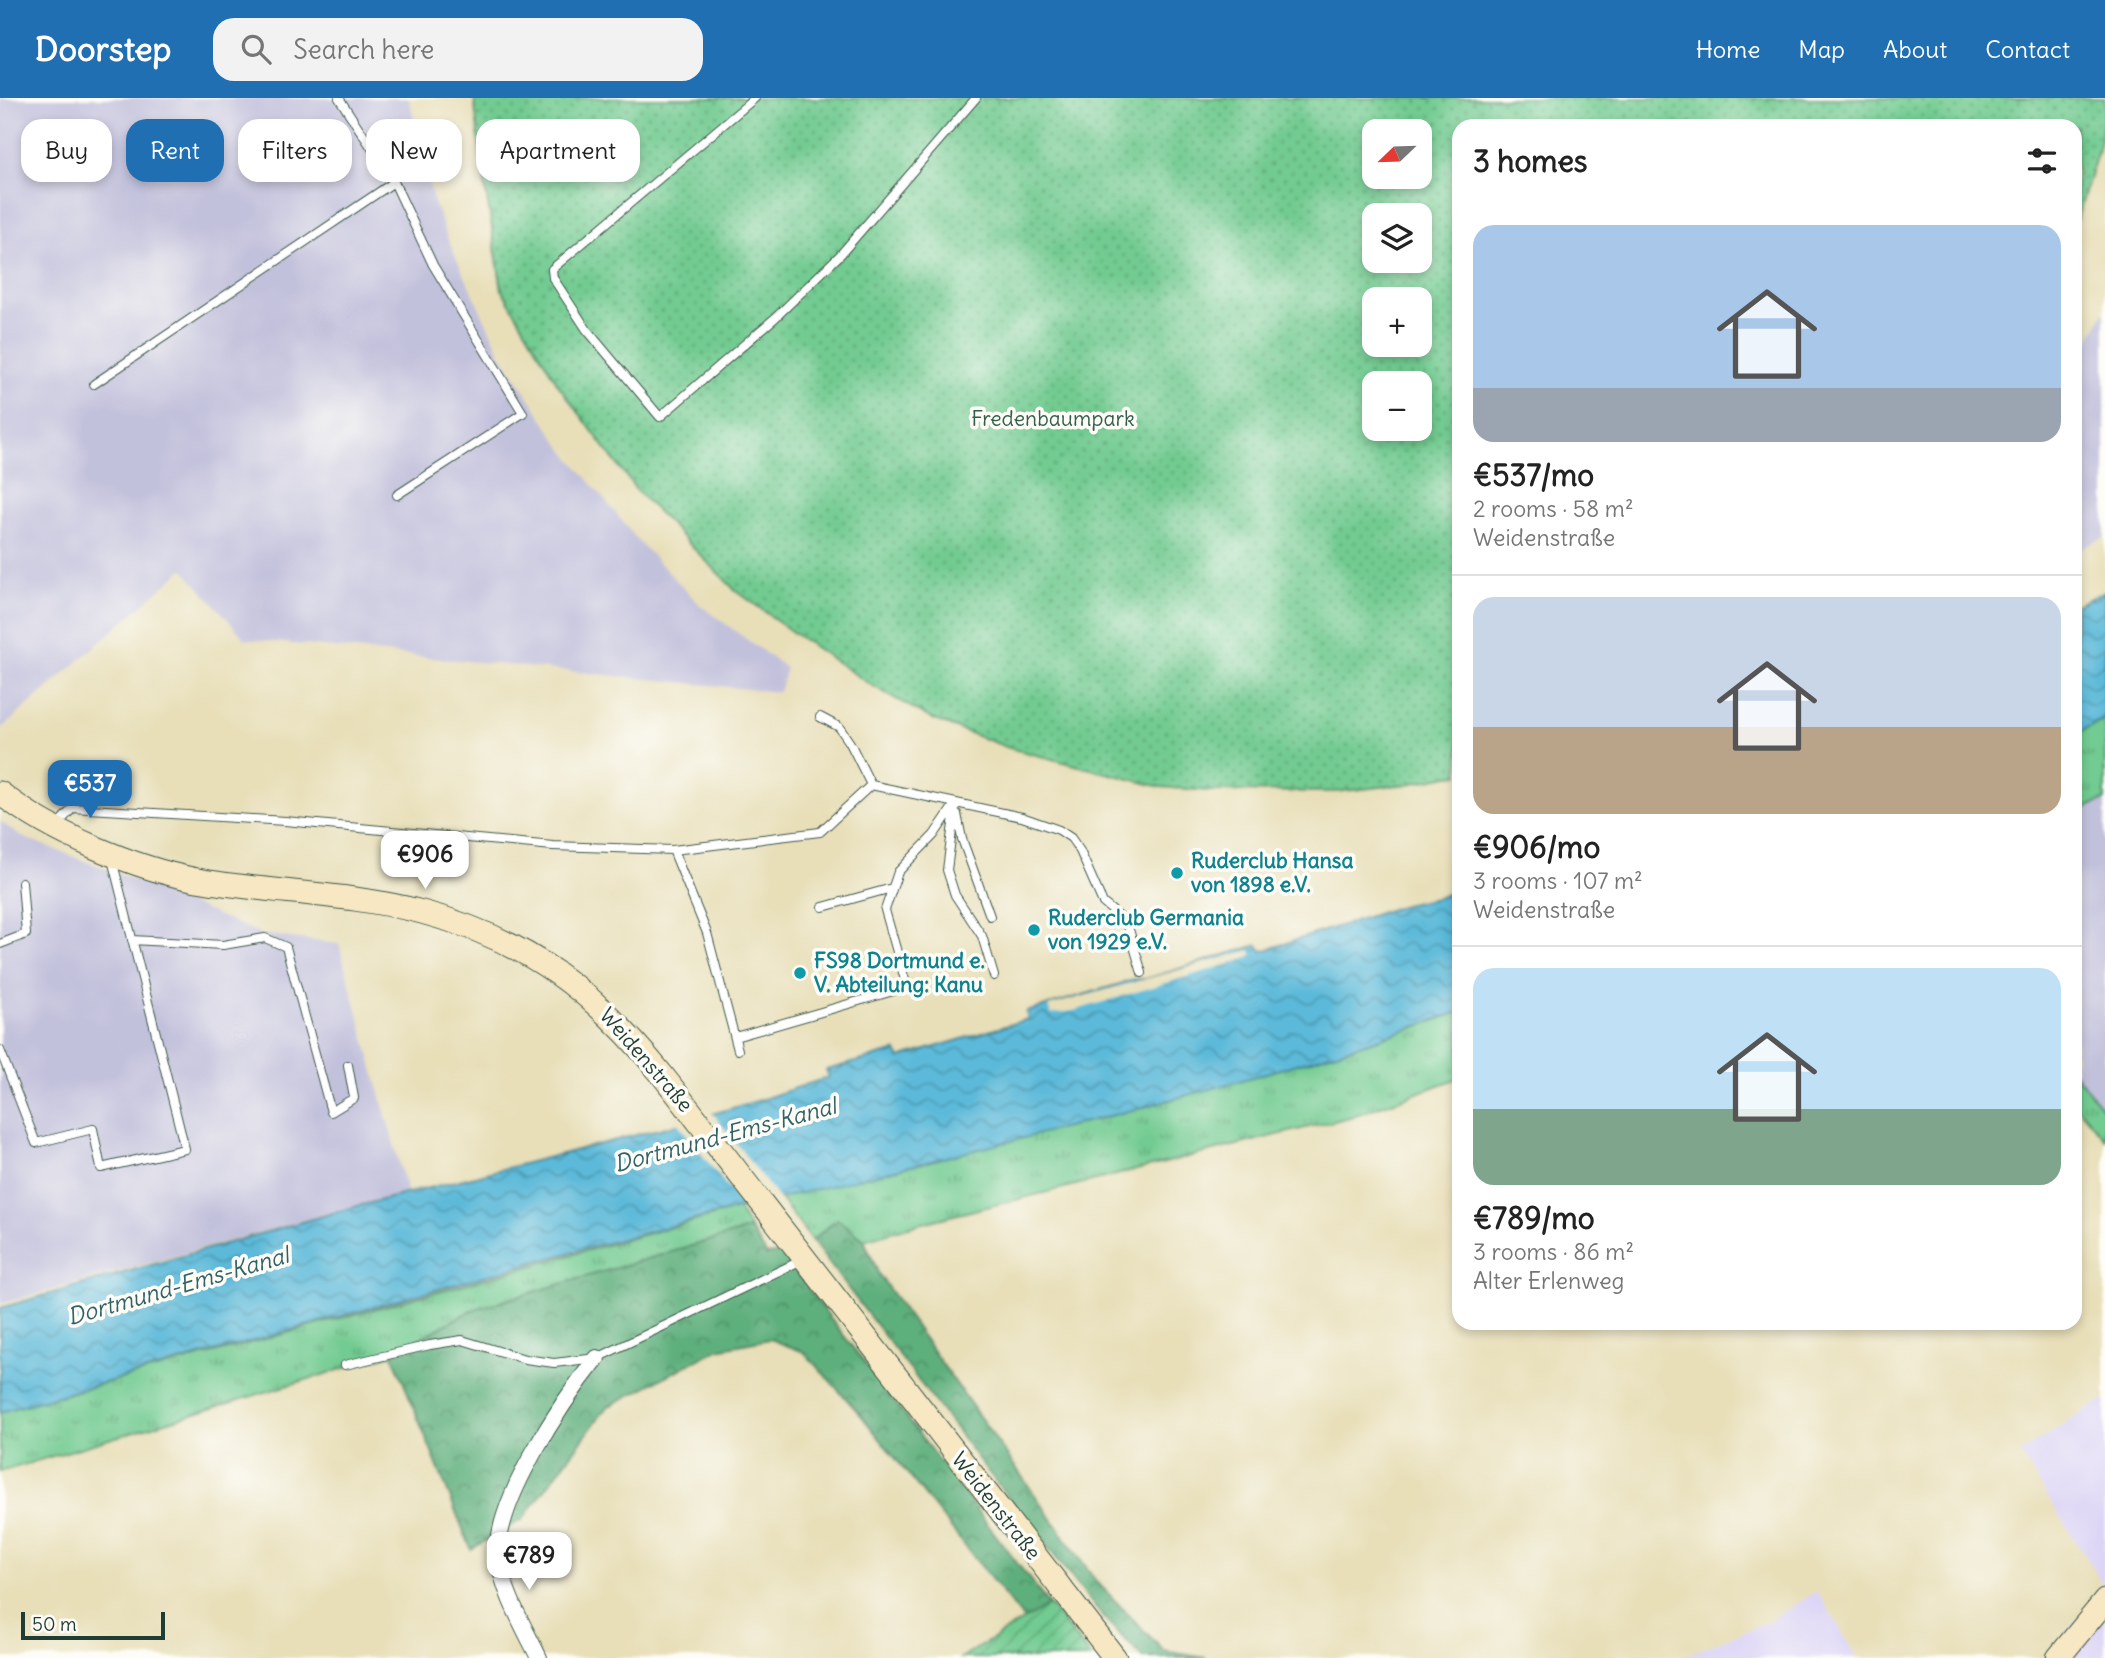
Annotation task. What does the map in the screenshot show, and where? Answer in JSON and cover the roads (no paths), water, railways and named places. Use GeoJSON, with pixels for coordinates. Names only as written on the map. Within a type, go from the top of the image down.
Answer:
{"type":"FeatureCollection","features":[{"type":"Feature","properties":{"kind":"street","name":"Weidenstraße"},"geometry":{"type":"LineString","coordinates":[[3,798],[54,828],[146,868],[197,880],[368,901],[423,912],[477,930],[542,962],[571,981],[634,1040],[663,1076],[1115,1658]]}},
{"type":"Feature","properties":{"kind":"street"},"geometry":{"type":"LineString","coordinates":[[539,1658],[502,1572],[498,1548],[499,1530],[540,1441],[573,1388],[597,1358]]}},
{"type":"Feature","properties":{"kind":"street"},"geometry":{"type":"LineString","coordinates":[[2058,1658],[2105,1601]]}},
{"type":"Feature","properties":{"kind":"lane"},"geometry":{"type":"LineString","coordinates":[[340,98],[366,138]]}},
{"type":"Feature","properties":{"kind":"lane"},"geometry":{"type":"LineString","coordinates":[[755,98],[552,269],[553,278],[587,330],[660,416],[775,318],[840,256],[976,98]]}},
{"type":"Feature","properties":{"kind":"lane"},"geometry":{"type":"LineString","coordinates":[[94,384],[394,182],[433,265],[523,413],[397,495]]}},
{"type":"Feature","properties":{"kind":"lane"},"geometry":{"type":"LineString","coordinates":[[820,717],[839,727],[871,785]]}},
{"type":"Feature","properties":{"kind":"lane"},"geometry":{"type":"LineString","coordinates":[[871,785],[1022,817],[1059,830],[1071,838],[1090,869],[1103,903],[1127,923],[1142,973]]}},
{"type":"Feature","properties":{"kind":"lane"},"geometry":{"type":"LineString","coordinates":[[54,828],[73,808],[285,821],[553,846],[673,850],[820,832],[871,785]]}},
{"type":"Feature","properties":{"kind":"lane"},"geometry":{"type":"LineString","coordinates":[[735,1037],[907,987],[885,910],[898,872],[934,835],[955,804]]}},
{"type":"Feature","properties":{"kind":"lane"},"geometry":{"type":"LineString","coordinates":[[955,804],[962,839],[990,916]]}},
{"type":"Feature","properties":{"kind":"lane"},"geometry":{"type":"LineString","coordinates":[[955,804],[947,870],[956,895],[982,936],[994,976]]}},
{"type":"Feature","properties":{"kind":"lane"},"geometry":{"type":"LineString","coordinates":[[673,850],[707,933],[738,1050]]}},
{"type":"Feature","properties":{"kind":"lane"},"geometry":{"type":"LineString","coordinates":[[0,1050],[36,1143],[93,1129],[101,1168],[185,1149],[110,852]]}},
{"type":"Feature","properties":{"kind":"lane"},"geometry":{"type":"LineString","coordinates":[[0,944],[26,934],[22,882]]}},
{"type":"Feature","properties":{"kind":"lane"},"geometry":{"type":"LineString","coordinates":[[822,907],[892,888]]}},
{"type":"Feature","properties":{"kind":"lane"},"geometry":{"type":"LineString","coordinates":[[132,940],[223,945],[265,938],[286,947],[331,1112],[354,1098],[348,1065]]}},
{"type":"Feature","properties":{"kind":"lane"},"geometry":{"type":"LineString","coordinates":[[345,1365],[462,1340],[525,1359],[554,1363],[597,1358],[798,1250]]}},
{"type":"Feature","properties":{"kind":"water"},"geometry":{"type":"Polygon","coordinates":[[[2105,591],[2105,719],[2082,731],[2082,602],[2105,591]]]}},
{"type":"Feature","properties":{"kind":"water","name":"Dortmund-Ems-Kanal"},"geometry":{"type":"Polygon","coordinates":[[[1452,892],[1452,1014],[1356,1046],[1177,1098],[634,1236],[0,1412],[0,1308],[354,1207],[667,1127],[829,1077],[826,1070],[897,1051],[899,1058],[1028,1019],[1026,1012],[1258,945],[1262,951],[1404,905],[1452,892]]]}},
{"type":"Feature","properties":{"kind":"place","name":"Ruderclub Hansa von 1898 e.V."},"geometry":{"type":"Point","coordinates":[1177,873]}},
{"type":"Feature","properties":{"kind":"place","name":"Ruderclub Germania von 1929 e.V."},"geometry":{"type":"Point","coordinates":[1034,930]}},
{"type":"Feature","properties":{"kind":"place","name":"FS98 Dortmund e. V. Abteilung: Kanu"},"geometry":{"type":"Point","coordinates":[800,973]}},
{"type":"Feature","properties":{"kind":"park label","name":"Fredenbaumpark"},"geometry":{"type":"Point","coordinates":[1053,419]}}]}
